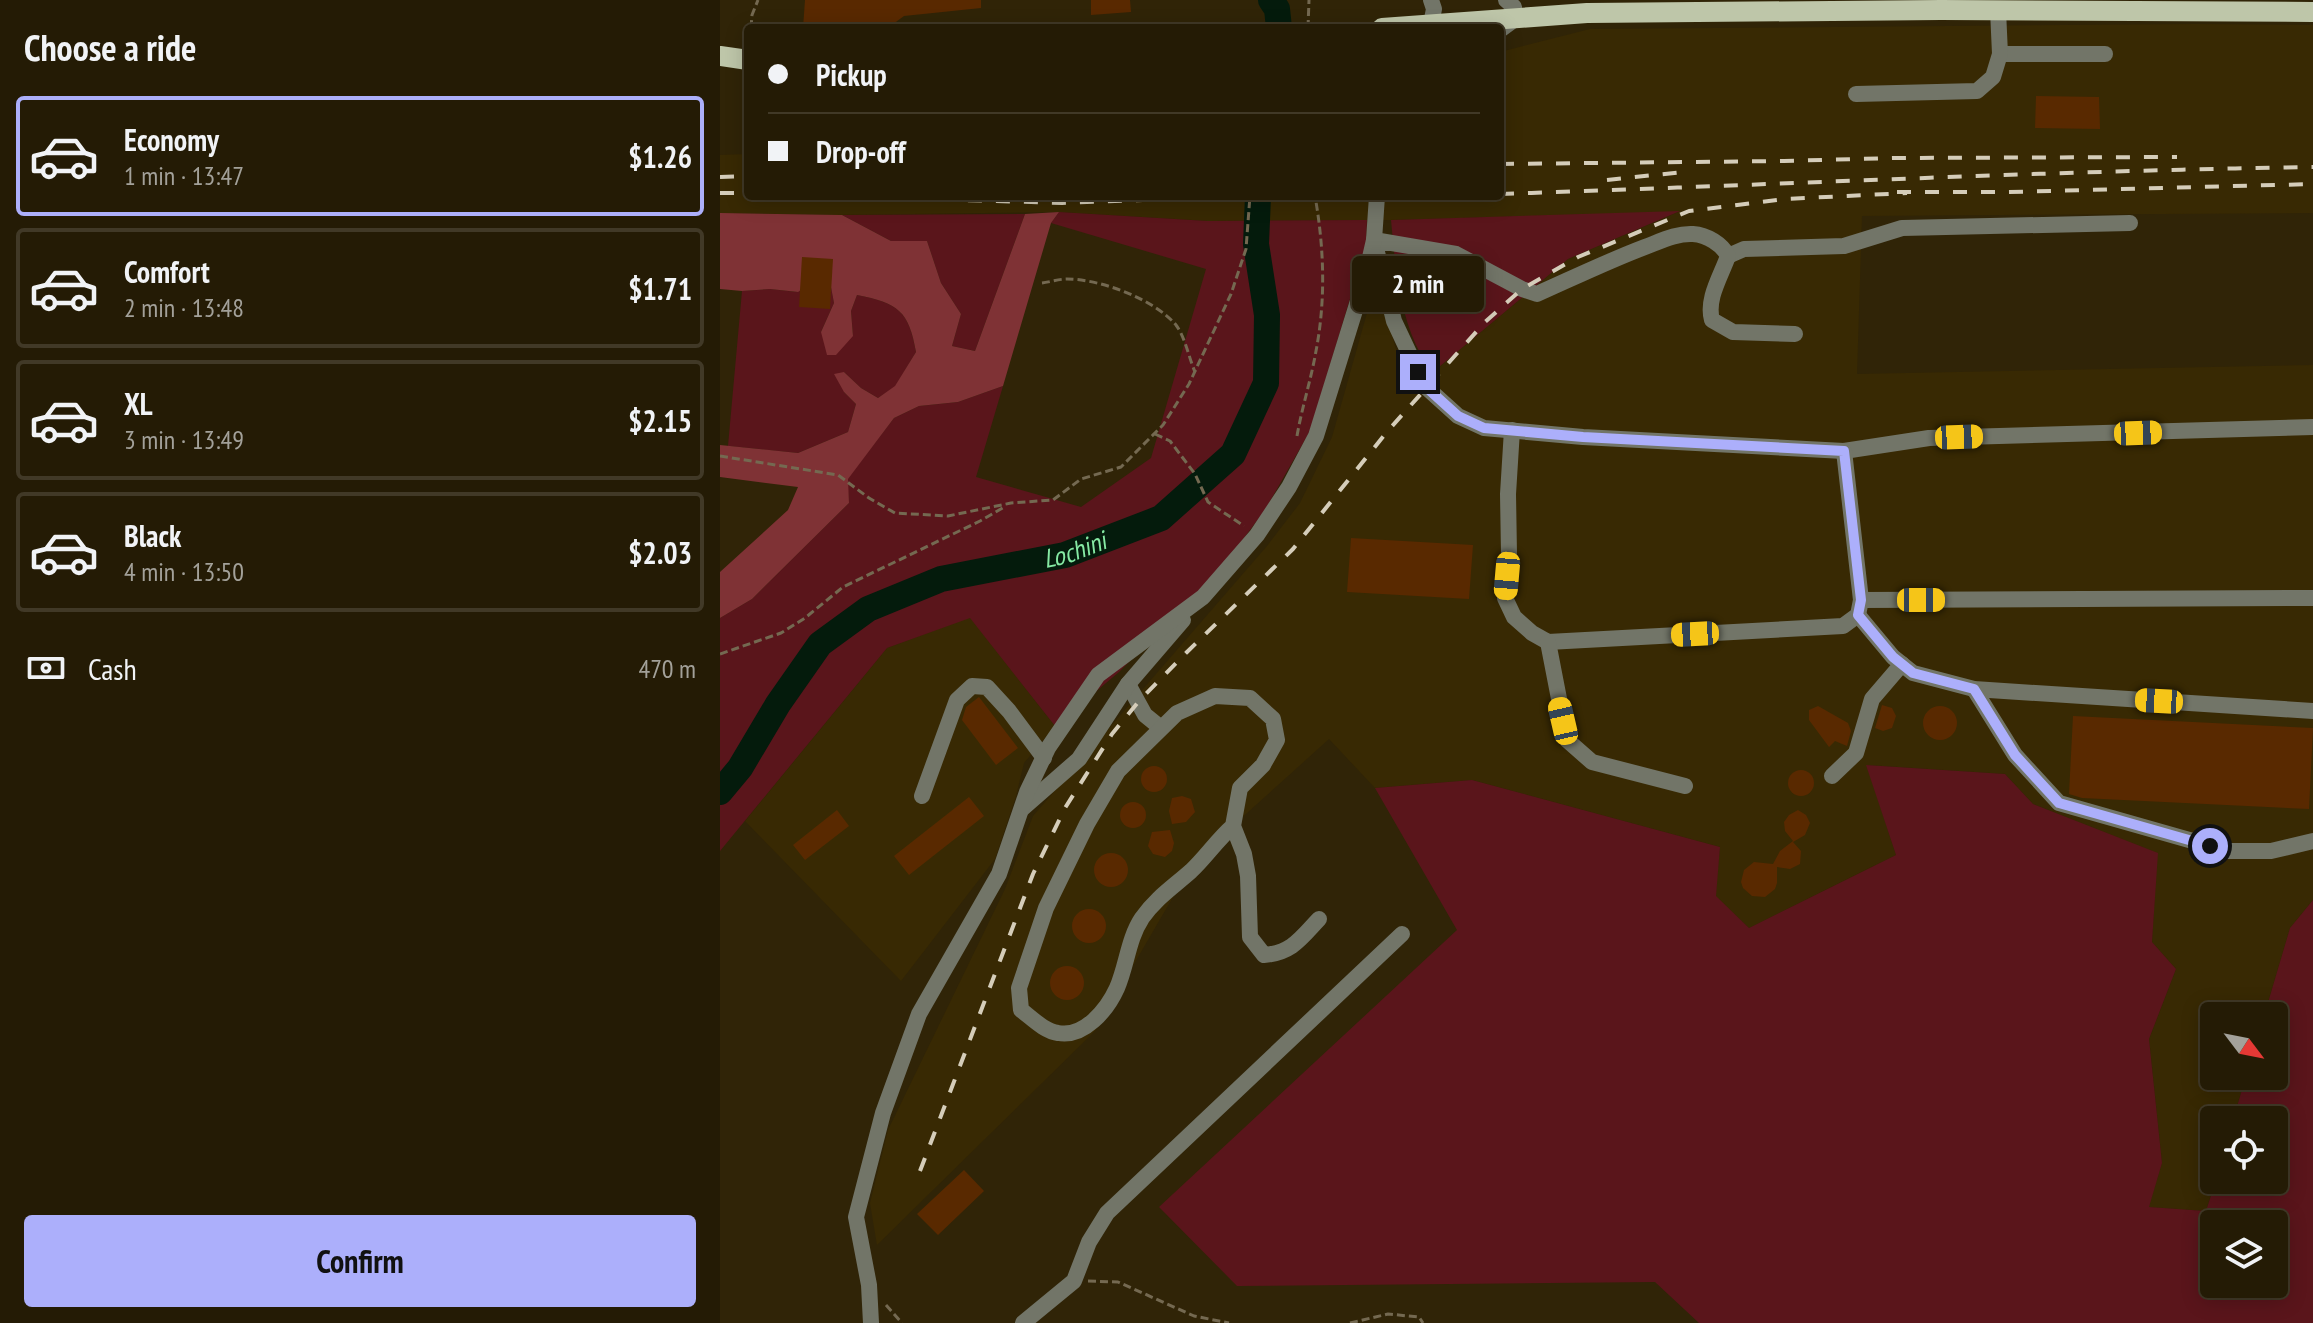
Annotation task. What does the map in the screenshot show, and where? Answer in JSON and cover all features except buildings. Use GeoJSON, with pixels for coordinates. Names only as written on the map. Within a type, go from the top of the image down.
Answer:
{"type":"FeatureCollection","features":[{"type":"Feature","properties":{"kind":"main road"},"geometry":{"type":"LineString","coordinates":[[1508,25],[1587,13],[2014,7],[2313,12]]}},
{"type":"Feature","properties":{"kind":"main road"},"geometry":{"type":"LineString","coordinates":[[1402,24],[1436,8],[1504,24]]}},
{"type":"Feature","properties":{"kind":"main road"},"geometry":{"type":"LineString","coordinates":[[720,56],[744,59]]}},
{"type":"Feature","properties":{"kind":"street"},"geometry":{"type":"LineString","coordinates":[[1506,0],[1514,7],[1508,25]]}},
{"type":"Feature","properties":{"kind":"street"},"geometry":{"type":"LineString","coordinates":[[1941,10],[1964,0]]}},
{"type":"Feature","properties":{"kind":"street"},"geometry":{"type":"LineString","coordinates":[[1856,94],[1977,91],[1993,77],[2014,7]]}},
{"type":"Feature","properties":{"kind":"street"},"geometry":{"type":"LineString","coordinates":[[2000,54],[2105,54]]}},
{"type":"Feature","properties":{"kind":"street"},"geometry":{"type":"LineString","coordinates":[[1020,811],[1079,759],[1128,684],[1257,535],[1289,487],[1316,436],[1366,275],[1374,240],[1377,200]]}},
{"type":"Feature","properties":{"kind":"street"},"geometry":{"type":"LineString","coordinates":[[1795,334],[1733,332],[1712,320],[1709,311],[1711,301],[1728,256],[1744,249],[1844,246],[1902,228],[1928,225],[2130,223]]}},
{"type":"Feature","properties":{"kind":"street"},"geometry":{"type":"LineString","coordinates":[[1374,240],[1456,254],[1537,294],[1613,259],[1679,234],[1705,237],[1723,248],[1728,256]]}},
{"type":"Feature","properties":{"kind":"street"},"geometry":{"type":"LineString","coordinates":[[1374,240],[1394,321],[1427,388],[1458,416],[1484,428],[1583,437],[1844,451],[1929,438],[2313,427]]}},
{"type":"Feature","properties":{"kind":"street"},"geometry":{"type":"LineString","coordinates":[[1512,430],[1505,598],[1514,617],[1548,642],[1843,626],[1859,608],[2313,598]]}},
{"type":"Feature","properties":{"kind":"street"},"geometry":{"type":"LineString","coordinates":[[1844,451],[1859,608],[1893,657],[1913,673],[1974,689],[2313,711]]}},
{"type":"Feature","properties":{"kind":"street"},"geometry":{"type":"LineString","coordinates":[[871,1323],[869,1285],[856,1217],[883,1113],[919,1014],[999,874],[1027,792],[1044,758],[1098,675],[1203,597]]}},
{"type":"Feature","properties":{"kind":"street"},"geometry":{"type":"LineString","coordinates":[[1548,642],[1567,740],[1592,762],[1685,786]]}},
{"type":"Feature","properties":{"kind":"street"},"geometry":{"type":"LineString","coordinates":[[1832,776],[1856,753],[1872,699],[1902,664]]}},
{"type":"Feature","properties":{"kind":"street"},"geometry":{"type":"LineString","coordinates":[[1128,684],[1145,715],[1161,728]]}},
{"type":"Feature","properties":{"kind":"street"},"geometry":{"type":"LineString","coordinates":[[922,796],[957,700],[972,686],[987,687],[1044,758]]}},
{"type":"Feature","properties":{"kind":"street"},"geometry":{"type":"LineString","coordinates":[[1974,689],[2015,755],[2059,803],[2228,851],[2271,851],[2313,841]]}},
{"type":"Feature","properties":{"kind":"street"},"geometry":{"type":"LineString","coordinates":[[1233,826],[1192,870],[1159,896],[1140,920],[1116,989],[1098,1016],[1080,1032],[1058,1033],[1021,1010],[1019,988],[1046,908],[1087,824],[1118,771],[1177,713],[1215,696],[1250,698],[1273,719],[1277,740],[1263,765],[1240,788],[1233,826],[1244,854],[1248,876],[1250,937],[1264,955],[1281,954],[1319,919]]}},
{"type":"Feature","properties":{"kind":"street"},"geometry":{"type":"LineString","coordinates":[[1023,1323],[1074,1281],[1089,1242],[1107,1213],[1402,934]]}},
{"type":"Feature","properties":{"kind":"path"},"geometry":{"type":"LineString","coordinates":[[751,24],[758,0]]}},
{"type":"Feature","properties":{"kind":"path"},"geometry":{"type":"LineString","coordinates":[[1308,24],[1309,0]]}},
{"type":"Feature","properties":{"kind":"path"},"geometry":{"type":"LineString","coordinates":[[720,456],[838,475],[895,513],[948,516],[1011,503],[1053,500],[1081,479],[1121,467],[1169,414],[1195,372],[1231,294],[1246,249],[1250,200]]}},
{"type":"Feature","properties":{"kind":"path"},"geometry":{"type":"LineString","coordinates":[[1296,446],[1302,405],[1316,352],[1322,301],[1322,237],[1316,200]]}},
{"type":"Feature","properties":{"kind":"path"},"geometry":{"type":"LineString","coordinates":[[1042,283],[1066,279],[1101,283],[1142,300],[1162,312],[1178,327],[1195,372]]}},
{"type":"Feature","properties":{"kind":"path"},"geometry":{"type":"LineString","coordinates":[[1154,433],[1170,441],[1195,474],[1208,502],[1257,535]]}},
{"type":"Feature","properties":{"kind":"path"},"geometry":{"type":"LineString","coordinates":[[720,654],[781,633],[843,587],[1011,503]]}},
{"type":"Feature","properties":{"kind":"path"},"geometry":{"type":"LineString","coordinates":[[1074,1281],[1118,1282],[1194,1316],[1229,1323]]}},
{"type":"Feature","properties":{"kind":"path"},"geometry":{"type":"LineString","coordinates":[[1350,1323],[1388,1314],[1419,1317],[1423,1323]]}},
{"type":"Feature","properties":{"kind":"shaded area"},"geometry":{"type":"Polygon","coordinates":[[[2313,25],[2313,213],[1862,216],[1857,374],[2313,365],[2313,900],[2290,928],[2268,1002],[2200,1002],[2200,1090],[2242,1090],[2237,1106],[2200,1106],[2200,1194],[2211,1194],[2206,1210],[2148,1207],[2162,1163],[2149,1039],[2176,969],[2152,942],[2157,853],[2033,804],[2005,774],[1867,765],[1896,855],[1749,928],[1715,896],[1720,847],[1472,780],[1375,788],[1329,739],[1194,861],[1095,1031],[877,1245],[870,1203],[888,1130],[1005,889],[1033,816],[1267,546],[1300,503],[1332,437],[1376,281],[1398,356],[1417,390],[1433,372],[1568,259],[1678,212],[1391,220],[1208,221],[1059,212],[720,213],[720,155],[744,154],[744,200],[1504,200],[1504,51],[1590,29],[2313,25]]]}},
{"type":"Feature","properties":{"kind":"shaded area"},"geometry":{"type":"Polygon","coordinates":[[[1680,211],[1568,259],[1433,372],[1418,348],[1401,299],[1391,220],[1680,211]]]}},
{"type":"Feature","properties":{"kind":"shaded area"},"geometry":{"type":"Polygon","coordinates":[[[1059,212],[1208,221],[1367,220],[1366,246],[1310,431],[1265,510],[1220,570],[1119,672],[1055,726],[970,618],[887,648],[720,851],[720,618],[752,599],[849,503],[847,479],[894,418],[919,406],[958,402],[1003,386],[976,477],[1081,507],[1151,458],[1206,269],[1051,223],[1059,212]]]}},
{"type":"Feature","properties":{"kind":"shaded area"},"geometry":{"type":"Polygon","coordinates":[[[1059,212],[1051,223],[1003,386],[958,402],[919,406],[894,418],[848,479],[849,503],[752,599],[720,618],[720,572],[788,510],[798,487],[720,477],[720,445],[798,453],[848,432],[856,404],[844,392],[834,374],[844,372],[878,398],[895,386],[916,352],[910,327],[899,311],[883,302],[857,295],[851,311],[853,336],[836,355],[827,355],[821,332],[834,303],[830,282],[813,282],[798,292],[720,289],[720,213],[842,215],[891,241],[927,241],[941,283],[961,314],[952,346],[975,351],[1025,214],[1059,212]]]}},
{"type":"Feature","properties":{"kind":"shaded area"},"geometry":{"type":"Polygon","coordinates":[[[1025,214],[975,351],[952,346],[961,314],[941,283],[927,241],[891,241],[842,215],[1025,214]]]}},
{"type":"Feature","properties":{"kind":"shaded area"},"geometry":{"type":"Polygon","coordinates":[[[813,282],[830,282],[834,303],[821,332],[853,336],[851,311],[857,295],[883,302],[899,311],[910,327],[916,352],[895,387],[878,398],[844,372],[844,392],[856,404],[848,432],[798,453],[728,446],[742,291],[770,289],[797,292],[813,282]]]}},
{"type":"Feature","properties":{"kind":"shaded area"},"geometry":{"type":"Polygon","coordinates":[[[970,617],[1055,726],[1024,763],[995,859],[901,981],[745,821],[887,648],[970,617]]]}},
{"type":"Feature","properties":{"kind":"shaded area"},"geometry":{"type":"Polygon","coordinates":[[[1866,765],[2005,774],[2033,804],[2158,853],[2152,942],[2176,969],[2149,1039],[2162,1163],[2149,1207],[2200,1211],[2200,1298],[2288,1298],[2288,1210],[2206,1210],[2211,1194],[2288,1194],[2288,1106],[2237,1106],[2242,1090],[2288,1090],[2288,1002],[2268,1002],[2290,928],[2313,900],[2313,1323],[1699,1323],[1655,1282],[1237,1286],[1159,1207],[1457,930],[1375,788],[1472,780],[1720,847],[1716,896],[1749,928],[1896,855],[1866,765]]]}},
{"type":"Feature","properties":{"kind":"waterway","name":"Lochini"},"geometry":{"type":"LineString","coordinates":[[1271,0],[1277,9],[1279,24]]}},
{"type":"Feature","properties":{"kind":"waterway","name":"Lochini"},"geometry":{"type":"LineString","coordinates":[[720,792],[740,768],[778,704],[820,644],[868,609],[941,579],[1065,555],[1161,518],[1233,454],[1266,383],[1267,315],[1256,244],[1258,200]]}},
{"type":"Feature","properties":{"kind":"railway"},"geometry":{"type":"LineString","coordinates":[[1504,164],[2177,157]]}},
{"type":"Feature","properties":{"kind":"railway"},"geometry":{"type":"LineString","coordinates":[[1504,194],[2313,167]]}},
{"type":"Feature","properties":{"kind":"railway"},"geometry":{"type":"LineString","coordinates":[[1607,180],[1683,172]]}},
{"type":"Feature","properties":{"kind":"railway"},"geometry":{"type":"LineString","coordinates":[[720,177],[744,176]]}},
{"type":"Feature","properties":{"kind":"railway"},"geometry":{"type":"LineString","coordinates":[[1897,192],[2313,184]]}},
{"type":"Feature","properties":{"kind":"railway"},"geometry":{"type":"LineString","coordinates":[[720,193],[744,193]]}},
{"type":"Feature","properties":{"kind":"railway"},"geometry":{"type":"LineString","coordinates":[[920,1171],[1033,874],[1065,808],[1112,734],[1139,701],[1293,549],[1386,433],[1485,322],[1522,289],[1578,257],[1689,211],[1785,199],[1907,193]]}},
{"type":"Feature","properties":{"kind":"railway"},"geometry":{"type":"LineString","coordinates":[[962,200],[1062,203],[1141,200]]}},
{"type":"Feature","properties":{"kind":"route"},"geometry":{"type":"LineString","coordinates":[[1418,372],[1427,388],[1458,416],[1484,428],[1583,437],[1844,451],[1861,600],[1858,615],[1893,657],[1913,673],[1974,689],[2015,755],[2059,803],[2210,846]]}}]}
